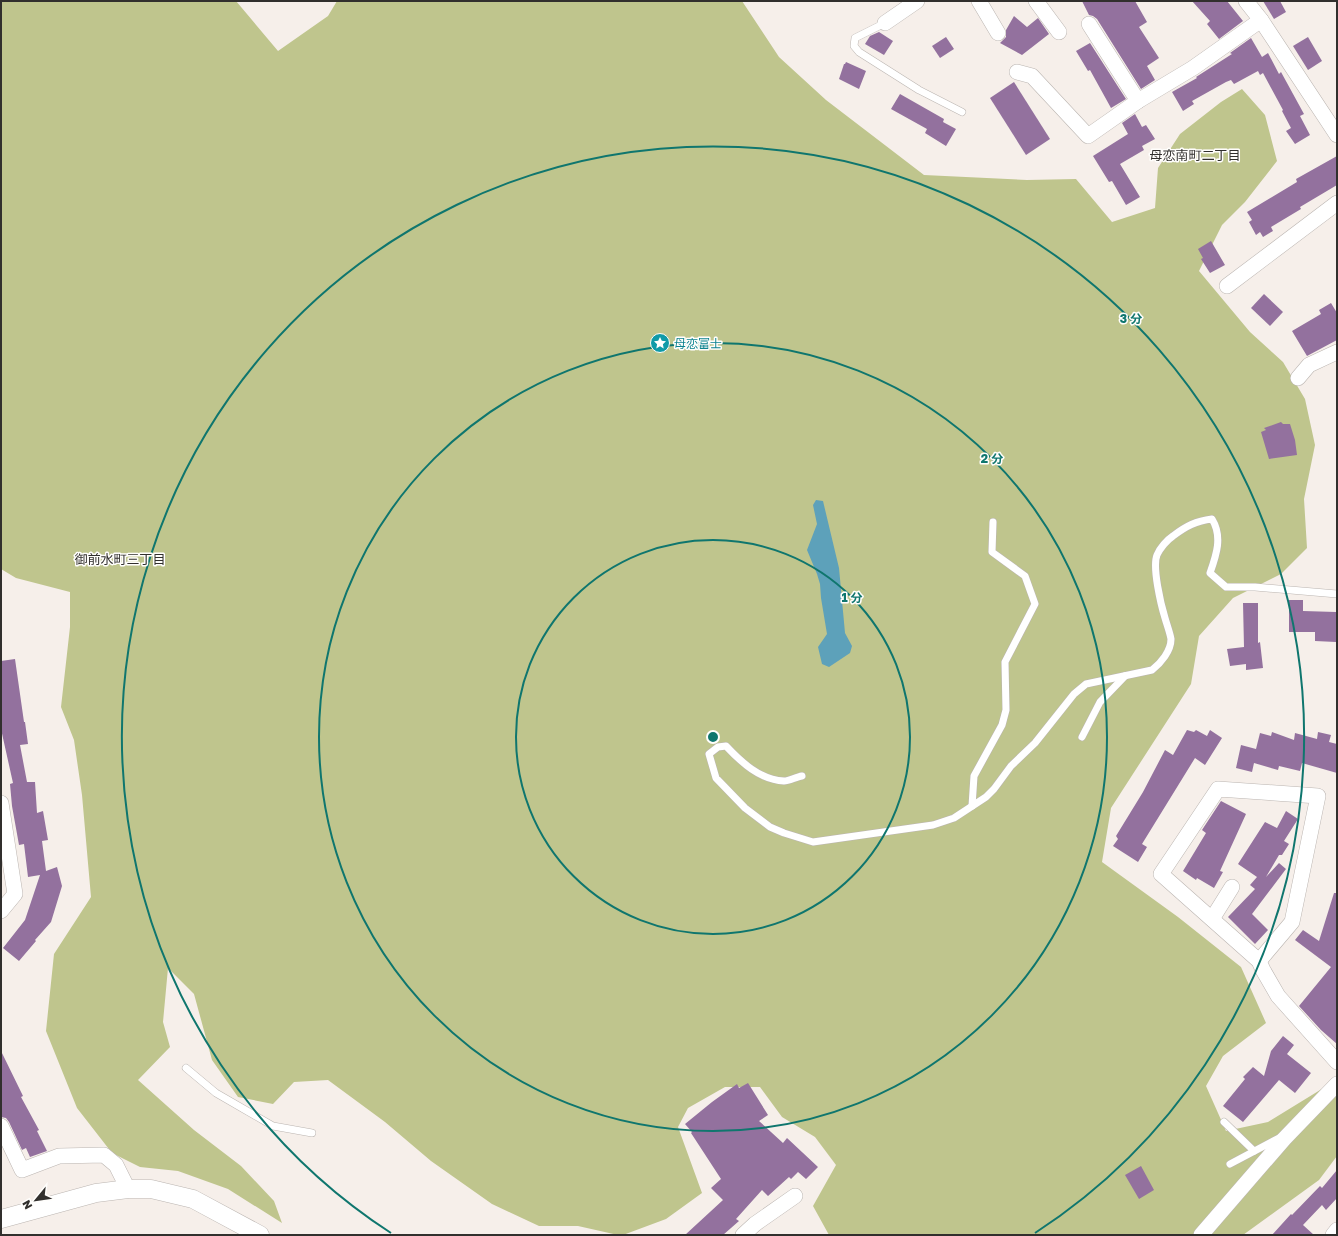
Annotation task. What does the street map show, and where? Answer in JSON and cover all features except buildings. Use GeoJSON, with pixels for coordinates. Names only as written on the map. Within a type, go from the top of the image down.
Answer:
{"type":"FeatureCollection","features":[{"type":"Feature","properties":{"kind":"street"},"geometry":{"type":"LineString","coordinates":[[885,23],[917,1]]}},
{"type":"Feature","properties":{"kind":"street"},"geometry":{"type":"LineString","coordinates":[[979,1],[998,33]]}},
{"type":"Feature","properties":{"kind":"street"},"geometry":{"type":"LineString","coordinates":[[1036,1],[1059,32]]}},
{"type":"Feature","properties":{"kind":"street"},"geometry":{"type":"LineString","coordinates":[[1246,1],[1261,20],[1337,135]]}},
{"type":"Feature","properties":{"kind":"street"},"geometry":{"type":"LineString","coordinates":[[1017,72],[1032,76],[1088,136],[1138,101],[1193,68],[1261,20]]}},
{"type":"Feature","properties":{"kind":"street"},"geometry":{"type":"LineString","coordinates":[[1088,24],[1138,101]]}},
{"type":"Feature","properties":{"kind":"street"},"geometry":{"type":"LineString","coordinates":[[1227,286],[1337,203]]}},
{"type":"Feature","properties":{"kind":"street"},"geometry":{"type":"LineString","coordinates":[[1298,378],[1309,365],[1337,352]]}},
{"type":"Feature","properties":{"kind":"street"},"geometry":{"type":"LineString","coordinates":[[1259,961],[1292,922],[1318,796],[1218,789],[1161,874],[1259,961],[1278,996],[1337,1062]]}},
{"type":"Feature","properties":{"kind":"street"},"geometry":{"type":"LineString","coordinates":[[1,802],[15,894],[1,911]]}},
{"type":"Feature","properties":{"kind":"street"},"geometry":{"type":"LineString","coordinates":[[1212,919],[1232,887]]}},
{"type":"Feature","properties":{"kind":"street"},"geometry":{"type":"LineString","coordinates":[[1201,1235],[1262,1164],[1337,1084]]}},
{"type":"Feature","properties":{"kind":"street"},"geometry":{"type":"LineString","coordinates":[[3,1136],[22,1170],[59,1156],[104,1155],[116,1165],[128,1189]]}},
{"type":"Feature","properties":{"kind":"street"},"geometry":{"type":"LineString","coordinates":[[1,1219],[96,1193],[128,1189],[151,1189],[193,1199],[260,1235]]}},
{"type":"Feature","properties":{"kind":"street"},"geometry":{"type":"LineString","coordinates":[[744,1235],[755,1224],[795,1196]]}},
{"type":"Feature","properties":{"kind":"street"},"geometry":{"type":"LineString","coordinates":[[1333,1235],[1337,1230]]}},
{"type":"Feature","properties":{"kind":"lane"},"geometry":{"type":"LineString","coordinates":[[885,23],[855,38],[854,46],[859,52],[918,90],[962,112]]}},
{"type":"Feature","properties":{"kind":"lane"},"geometry":{"type":"LineString","coordinates":[[802,776],[785,781],[768,778],[756,772],[740,760],[726,746],[718,747],[709,754],[716,778],[745,808],[770,827],[812,842],[933,825],[954,818],[986,797],[994,789],[1011,766],[1035,743],[1074,694],[1086,684],[1152,670],[1160,664],[1168,651],[1171,640],[1156,576],[1155,569],[1157,555],[1168,540],[1184,528],[1200,521],[1212,519],[1217,527],[1218,551],[1210,573],[1226,587],[1255,587],[1337,594]]}},
{"type":"Feature","properties":{"kind":"lane"},"geometry":{"type":"LineString","coordinates":[[972,806],[974,776],[1002,725],[1006,710],[1005,662],[1035,604],[1025,576],[992,552],[993,522]]}},
{"type":"Feature","properties":{"kind":"lane"},"geometry":{"type":"LineString","coordinates":[[1082,737],[1100,702],[1125,676]]}},
{"type":"Feature","properties":{"kind":"lane"},"geometry":{"type":"LineString","coordinates":[[186,1068],[216,1093],[273,1126],[312,1133]]}},
{"type":"Feature","properties":{"kind":"lane"},"geometry":{"type":"LineString","coordinates":[[1224,1122],[1253,1152],[1262,1164]]}},
{"type":"Feature","properties":{"kind":"lane"},"geometry":{"type":"LineString","coordinates":[[1230,1164],[1292,1131]]}},
{"type":"Feature","properties":{"kind":"green space"},"geometry":{"type":"Polygon","coordinates":[[[1,1],[236,1],[278,51],[328,16],[337,1],[742,1],[779,57],[826,100],[924,175],[1027,180],[1076,179],[1112,222],[1155,208],[1158,168],[1180,134],[1221,102],[1242,89],[1265,115],[1277,161],[1245,202],[1222,225],[1199,271],[1250,332],[1283,362],[1305,399],[1315,445],[1304,499],[1307,548],[1281,574],[1233,598],[1199,636],[1191,684],[1111,808],[1102,862],[1178,917],[1241,967],[1266,1023],[1223,1056],[1206,1086],[1226,1131],[1268,1122],[1337,1079],[1337,1156],[1319,1180],[1243,1235],[829,1235],[813,1206],[836,1165],[815,1137],[782,1117],[760,1087],[725,1087],[688,1108],[678,1127],[702,1193],[666,1219],[623,1235],[578,1226],[539,1226],[492,1204],[431,1161],[385,1122],[328,1080],[294,1082],[273,1104],[238,1097],[212,1060],[194,994],[168,968],[163,1022],[170,1047],[138,1080],[194,1130],[241,1166],[274,1201],[282,1223],[228,1189],[178,1171],[140,1167],[112,1153],[77,1108],[46,1031],[54,954],[91,897],[82,795],[74,740],[61,707],[70,627],[70,592],[16,578],[1,569],[1,1]]]}},
{"type":"Feature","properties":{"kind":"water"},"geometry":{"type":"Polygon","coordinates":[[[816,500],[823,501],[839,568],[845,633],[852,646],[850,653],[829,667],[822,664],[818,647],[827,634],[820,584],[807,550],[817,524],[813,505],[816,500]]]}},
{"type":"Feature","properties":{"kind":"place","name":"母恋富士"},"geometry":{"type":"Point","coordinates":[660,343]}},
{"type":"Feature","properties":{"kind":"district","name":"母恋南町二丁目"},"geometry":{"type":"Point","coordinates":[1195,155]}},
{"type":"Feature","properties":{"kind":"district","name":"御前水町三丁目"},"geometry":{"type":"Point","coordinates":[120,559]}}]}
